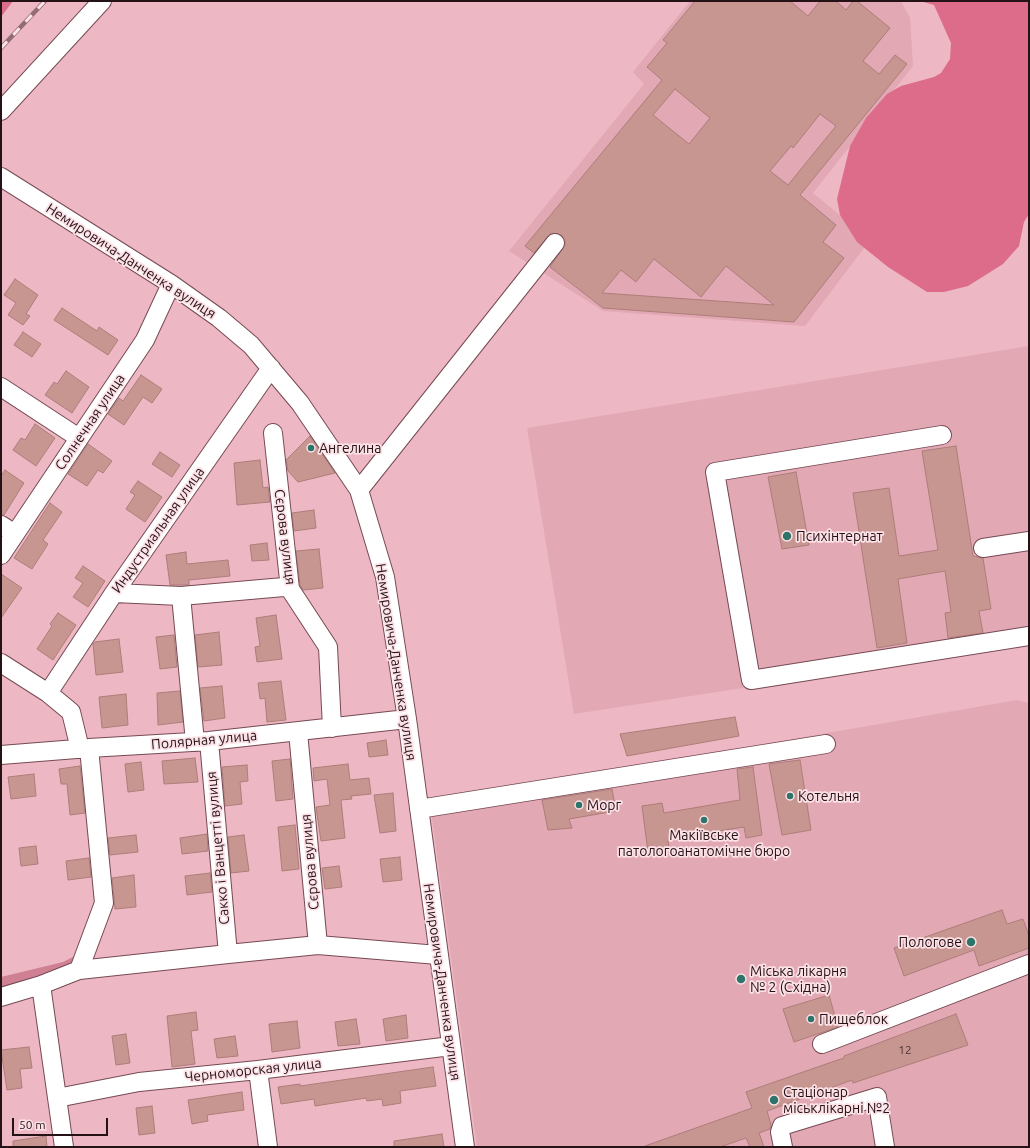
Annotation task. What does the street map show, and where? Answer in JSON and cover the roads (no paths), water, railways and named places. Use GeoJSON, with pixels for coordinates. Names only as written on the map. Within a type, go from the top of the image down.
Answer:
{"type":"FeatureCollection","features":[{"type":"Feature","properties":{"kind":"street"},"geometry":{"type":"LineString","coordinates":[[1,111],[102,1]]}},
{"type":"Feature","properties":{"kind":"street","name":"Немировича-Данченка вулиця"},"geometry":{"type":"LineString","coordinates":[[1,177],[171,284],[251,344],[300,403],[332,448],[358,490],[385,577],[407,719],[465,1147]]}},
{"type":"Feature","properties":{"kind":"street"},"geometry":{"type":"LineString","coordinates":[[358,490],[555,243]]}},
{"type":"Feature","properties":{"kind":"street","name":"Солнечная улица"},"geometry":{"type":"LineString","coordinates":[[1,555],[8,529],[79,438],[145,340],[171,284]]}},
{"type":"Feature","properties":{"kind":"street","name":"Индустриальная улица"},"geometry":{"type":"LineString","coordinates":[[48,693],[114,593],[271,368]]}},
{"type":"Feature","properties":{"kind":"street"},"geometry":{"type":"LineString","coordinates":[[1,387],[79,438]]}},
{"type":"Feature","properties":{"kind":"street","name":"Сєрова вулиця"},"geometry":{"type":"LineString","coordinates":[[273,433],[290,589],[328,647],[332,728]]}},
{"type":"Feature","properties":{"kind":"street"},"geometry":{"type":"LineString","coordinates":[[942,435],[715,472],[751,680],[1029,636]]}},
{"type":"Feature","properties":{"kind":"street"},"geometry":{"type":"LineString","coordinates":[[983,548],[1029,541]]}},
{"type":"Feature","properties":{"kind":"street"},"geometry":{"type":"LineString","coordinates":[[114,593],[181,596],[284,587],[290,589]]}},
{"type":"Feature","properties":{"kind":"street","name":"Сакко і Ванцетті вулиця"},"geometry":{"type":"LineString","coordinates":[[181,596],[202,742],[228,954]]}},
{"type":"Feature","properties":{"kind":"street"},"geometry":{"type":"LineString","coordinates":[[1,663],[48,693],[71,712],[85,748],[104,903],[79,970]]}},
{"type":"Feature","properties":{"kind":"street","name":"Полярная улица"},"geometry":{"type":"LineString","coordinates":[[1,756],[85,748],[202,742],[407,719]]}},
{"type":"Feature","properties":{"kind":"street","name":"Сєрова вулиця"},"geometry":{"type":"LineString","coordinates":[[298,732],[318,945]]}},
{"type":"Feature","properties":{"kind":"street"},"geometry":{"type":"LineString","coordinates":[[419,809],[826,744]]}},
{"type":"Feature","properties":{"kind":"street"},"geometry":{"type":"LineString","coordinates":[[1,997],[41,985],[79,970],[318,945],[438,954]]}},
{"type":"Feature","properties":{"kind":"street"},"geometry":{"type":"LineString","coordinates":[[822,1044],[1029,964]]}},
{"type":"Feature","properties":{"kind":"street"},"geometry":{"type":"LineString","coordinates":[[41,985],[64,1147]]}},
{"type":"Feature","properties":{"kind":"street","name":"Черноморская улица"},"geometry":{"type":"LineString","coordinates":[[57,1098],[139,1082],[258,1070],[451,1046]]}},
{"type":"Feature","properties":{"kind":"street"},"geometry":{"type":"LineString","coordinates":[[258,1070],[268,1147]]}},
{"type":"Feature","properties":{"kind":"street"},"geometry":{"type":"LineString","coordinates":[[783,1147],[780,1132],[782,1126],[877,1097],[885,1147]]}},
{"type":"Feature","properties":{"kind":"railway"},"geometry":{"type":"LineString","coordinates":[[1,48],[45,1]]}},
{"type":"Feature","properties":{"kind":"place","name":"Ангелина"},"geometry":{"type":"Point","coordinates":[311,448]}},
{"type":"Feature","properties":{"kind":"place","name":"Психінтернат"},"geometry":{"type":"Point","coordinates":[787,536]}},
{"type":"Feature","properties":{"kind":"place","name":"Котельня"},"geometry":{"type":"Point","coordinates":[790,796]}},
{"type":"Feature","properties":{"kind":"place","name":"Морг"},"geometry":{"type":"Point","coordinates":[579,805]}},
{"type":"Feature","properties":{"kind":"place","name":"Макіївське патологоанатомічне бюро"},"geometry":{"type":"Point","coordinates":[704,820]}},
{"type":"Feature","properties":{"kind":"place","name":"Пологове"},"geometry":{"type":"Point","coordinates":[971,942]}},
{"type":"Feature","properties":{"kind":"place","name":"Міська лікарня № 2 (Східна)"},"geometry":{"type":"Point","coordinates":[741,979]}},
{"type":"Feature","properties":{"kind":"place","name":"Пищеблок"},"geometry":{"type":"Point","coordinates":[811,1019]}},
{"type":"Feature","properties":{"kind":"place","name":"Стаціонар міськлікарні №2"},"geometry":{"type":"Point","coordinates":[774,1100]}}]}
